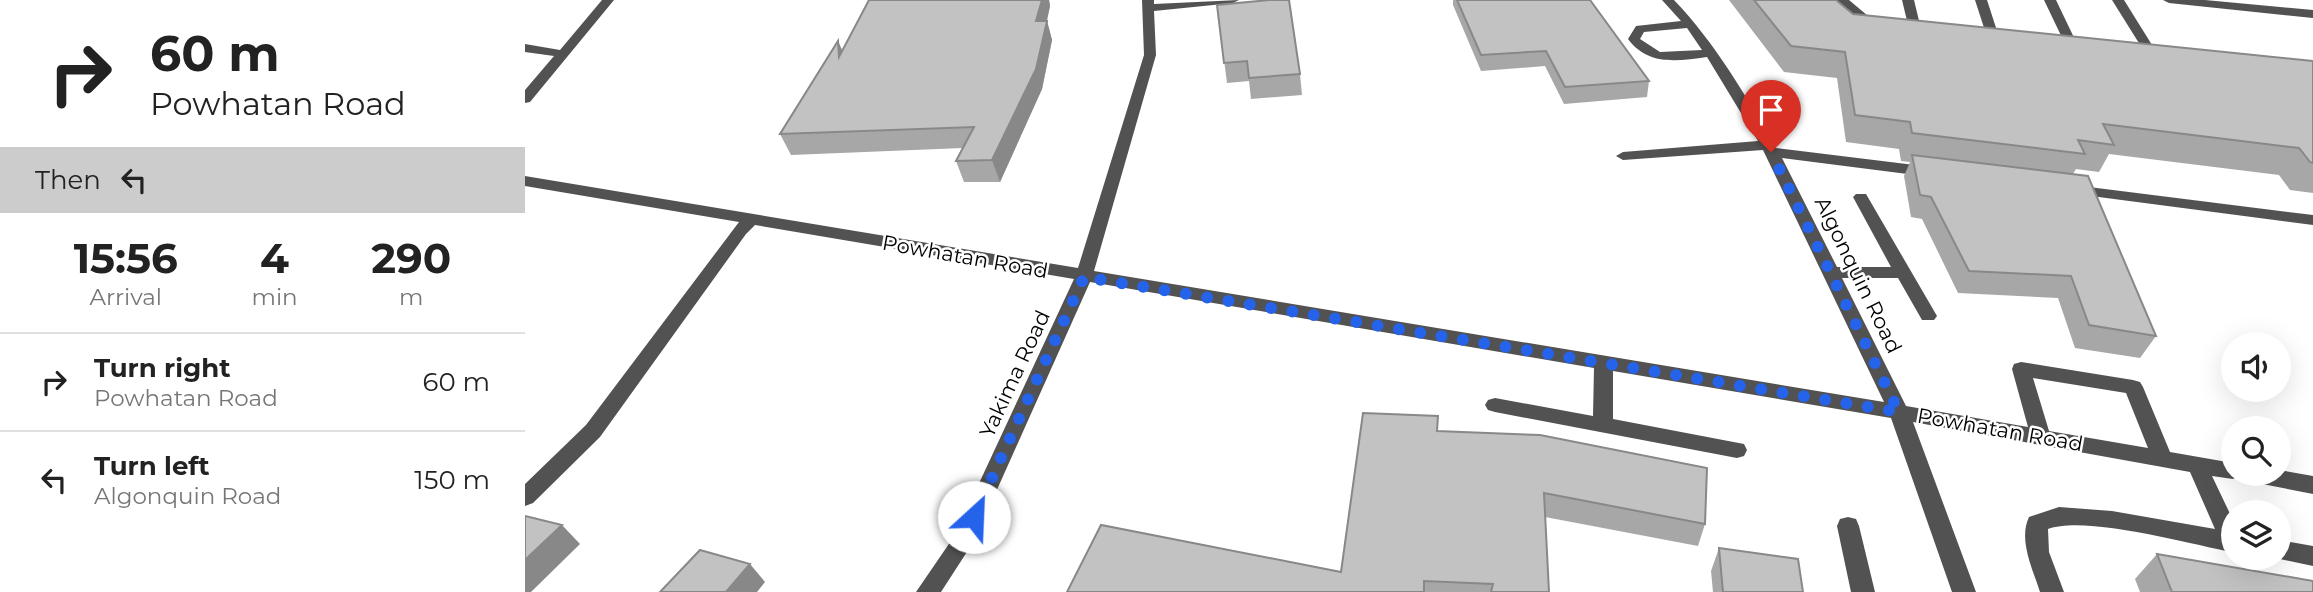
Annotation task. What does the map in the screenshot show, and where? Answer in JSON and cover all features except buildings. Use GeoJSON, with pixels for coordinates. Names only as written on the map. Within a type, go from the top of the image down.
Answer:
{"type":"FeatureCollection","features":[{"type":"Feature","properties":{"kind":"street"},"geometry":{"type":"LineString","coordinates":[[525,99],[606,0]]}},
{"type":"Feature","properties":{"kind":"street"},"geometry":{"type":"LineString","coordinates":[[1149,4],[1233,0]]}},
{"type":"Feature","properties":{"kind":"street","name":"Algonquin Road"},"geometry":{"type":"LineString","coordinates":[[1668,0],[1690,24],[1733,85],[1769,148],[1899,412],[1964,592]]}},
{"type":"Feature","properties":{"kind":"street"},"geometry":{"type":"LineString","coordinates":[[1842,0],[1871,24],[1910,28],[1907,0]]}},
{"type":"Feature","properties":{"kind":"street"},"geometry":{"type":"LineString","coordinates":[[1981,0],[1993,37]]}},
{"type":"Feature","properties":{"kind":"street"},"geometry":{"type":"LineString","coordinates":[[2050,0],[2072,46]]}},
{"type":"Feature","properties":{"kind":"street"},"geometry":{"type":"LineString","coordinates":[[2118,0],[2151,53]]}},
{"type":"Feature","properties":{"kind":"street"},"geometry":{"type":"LineString","coordinates":[[2169,0],[2313,14]]}},
{"type":"Feature","properties":{"kind":"street","name":"Yakima Road"},"geometry":{"type":"LineString","coordinates":[[928,592],[963,541],[1084,277],[1150,55],[1149,4]]}},
{"type":"Feature","properties":{"kind":"street"},"geometry":{"type":"LineString","coordinates":[[1690,24],[1640,29],[1634,39],[1640,49],[1658,57],[1710,53]]}},
{"type":"Feature","properties":{"kind":"street"},"geometry":{"type":"LineString","coordinates":[[525,48],[563,54]]}},
{"type":"Feature","properties":{"kind":"street"},"geometry":{"type":"LineString","coordinates":[[1623,156],[1769,148],[1941,173]]}},
{"type":"Feature","properties":{"kind":"street","name":"Powhatan Road"},"geometry":{"type":"LineString","coordinates":[[525,181],[1899,412],[2221,469]]}},
{"type":"Feature","properties":{"kind":"street"},"geometry":{"type":"LineString","coordinates":[[2051,187],[2313,220]]}},
{"type":"Feature","properties":{"kind":"street"},"geometry":{"type":"LineString","coordinates":[[1861,197],[1928,316]]}},
{"type":"Feature","properties":{"kind":"street"},"geometry":{"type":"LineString","coordinates":[[525,497],[593,431],[740,230],[751,220]]}},
{"type":"Feature","properties":{"kind":"street"},"geometry":{"type":"LineString","coordinates":[[1831,272],[1903,272]]}},
{"type":"Feature","properties":{"kind":"street"},"geometry":{"type":"LineString","coordinates":[[1603,425],[1604,363]]}},
{"type":"Feature","properties":{"kind":"street"},"geometry":{"type":"LineString","coordinates":[[2041,437],[2021,369],[2133,387],[2162,458]]}},
{"type":"Feature","properties":{"kind":"street"},"geometry":{"type":"LineString","coordinates":[[1495,405],[1737,450]]}},
{"type":"Feature","properties":{"kind":"street"},"geometry":{"type":"LineString","coordinates":[[2197,465],[2221,518]]}},
{"type":"Feature","properties":{"kind":"street"},"geometry":{"type":"LineString","coordinates":[[2291,481],[2313,485]]}},
{"type":"Feature","properties":{"kind":"street"},"geometry":{"type":"LineString","coordinates":[[2052,592],[2038,552],[2037,524],[2059,516],[2112,520],[2221,540]]}},
{"type":"Feature","properties":{"kind":"street"},"geometry":{"type":"LineString","coordinates":[[1848,526],[1863,592]]}},
{"type":"Feature","properties":{"kind":"street"},"geometry":{"type":"LineString","coordinates":[[2291,552],[2313,556]]}},
{"type":"Feature","properties":{"kind":"route"},"geometry":{"type":"LineString","coordinates":[[974,517],[1084,277],[1899,412],[1771,152]]}}]}
